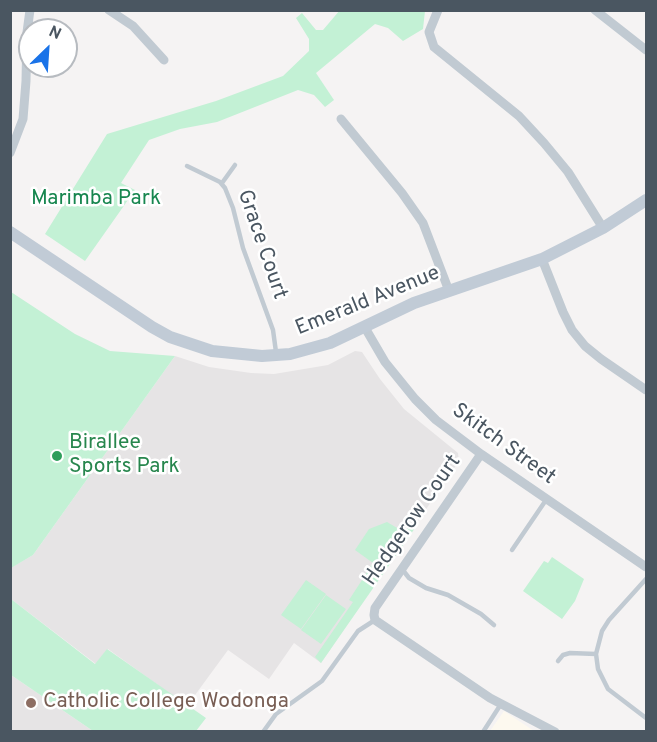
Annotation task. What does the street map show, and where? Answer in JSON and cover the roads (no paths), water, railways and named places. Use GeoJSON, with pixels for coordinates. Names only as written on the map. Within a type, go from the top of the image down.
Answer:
{"type":"FeatureCollection","features":[{"type":"Feature","properties":{"kind":"street"},"geometry":{"type":"LineString","coordinates":[[10,153],[23,119],[30,10]]}},
{"type":"Feature","properties":{"kind":"street"},"geometry":{"type":"LineString","coordinates":[[109,10],[133,26],[164,60]]}},
{"type":"Feature","properties":{"kind":"street"},"geometry":{"type":"LineString","coordinates":[[438,10],[429,32],[434,47],[519,116],[568,172],[603,228]]}},
{"type":"Feature","properties":{"kind":"street"},"geometry":{"type":"LineString","coordinates":[[595,10],[646,50]]}},
{"type":"Feature","properties":{"kind":"street"},"geometry":{"type":"LineString","coordinates":[[341,119],[423,223],[449,291]]}},
{"type":"Feature","properties":{"kind":"street","name":"Emerald Avenue"},"geometry":{"type":"LineString","coordinates":[[10,232],[170,337],[212,351],[247,355],[277,355],[330,343],[414,303],[543,259],[603,228],[646,200]]}},
{"type":"Feature","properties":{"kind":"street"},"geometry":{"type":"LineString","coordinates":[[543,259],[572,330],[585,346],[646,390]]}},
{"type":"Feature","properties":{"kind":"street","name":"Skitch Street"},"geometry":{"type":"LineString","coordinates":[[364,326],[385,362],[415,399],[436,420],[481,454],[646,567]]}},
{"type":"Feature","properties":{"kind":"street","name":"Hedgerow Court"},"geometry":{"type":"LineString","coordinates":[[375,620],[375,608],[481,454]]}},
{"type":"Feature","properties":{"kind":"street"},"geometry":{"type":"LineString","coordinates":[[375,620],[501,704],[555,732]]}},
{"type":"Feature","properties":{"kind":"lane"},"geometry":{"type":"LineString","coordinates":[[222,183],[235,165]]}},
{"type":"Feature","properties":{"kind":"lane","name":"Grace Court"},"geometry":{"type":"LineString","coordinates":[[187,166],[222,183],[232,204],[243,248],[273,330],[277,355]]}},
{"type":"Feature","properties":{"kind":"lane"},"geometry":{"type":"LineString","coordinates":[[512,550],[546,499]]}},
{"type":"Feature","properties":{"kind":"lane"},"geometry":{"type":"LineString","coordinates":[[402,569],[409,578],[426,588],[448,595],[481,614],[494,626]]}},
{"type":"Feature","properties":{"kind":"lane"},"geometry":{"type":"LineString","coordinates":[[646,579],[609,620],[596,654],[598,669],[608,689],[646,718]]}},
{"type":"Feature","properties":{"kind":"lane"},"geometry":{"type":"LineString","coordinates":[[263,732],[276,714],[322,681],[358,631],[375,620]]}},
{"type":"Feature","properties":{"kind":"lane"},"geometry":{"type":"LineString","coordinates":[[558,661],[563,655],[570,653],[596,654]]}},
{"type":"Feature","properties":{"kind":"lane"},"geometry":{"type":"LineString","coordinates":[[483,732],[501,704]]}},
{"type":"Feature","properties":{"kind":"place","name":"Birallee Sports Park"},"geometry":{"type":"Point","coordinates":[57,456]}},
{"type":"Feature","properties":{"kind":"place","name":"Catholic College Wodonga"},"geometry":{"type":"Point","coordinates":[31,703]}},
{"type":"Feature","properties":{"kind":"park label","name":"Marimba Park"},"geometry":{"type":"Point","coordinates":[96,200]}}]}
